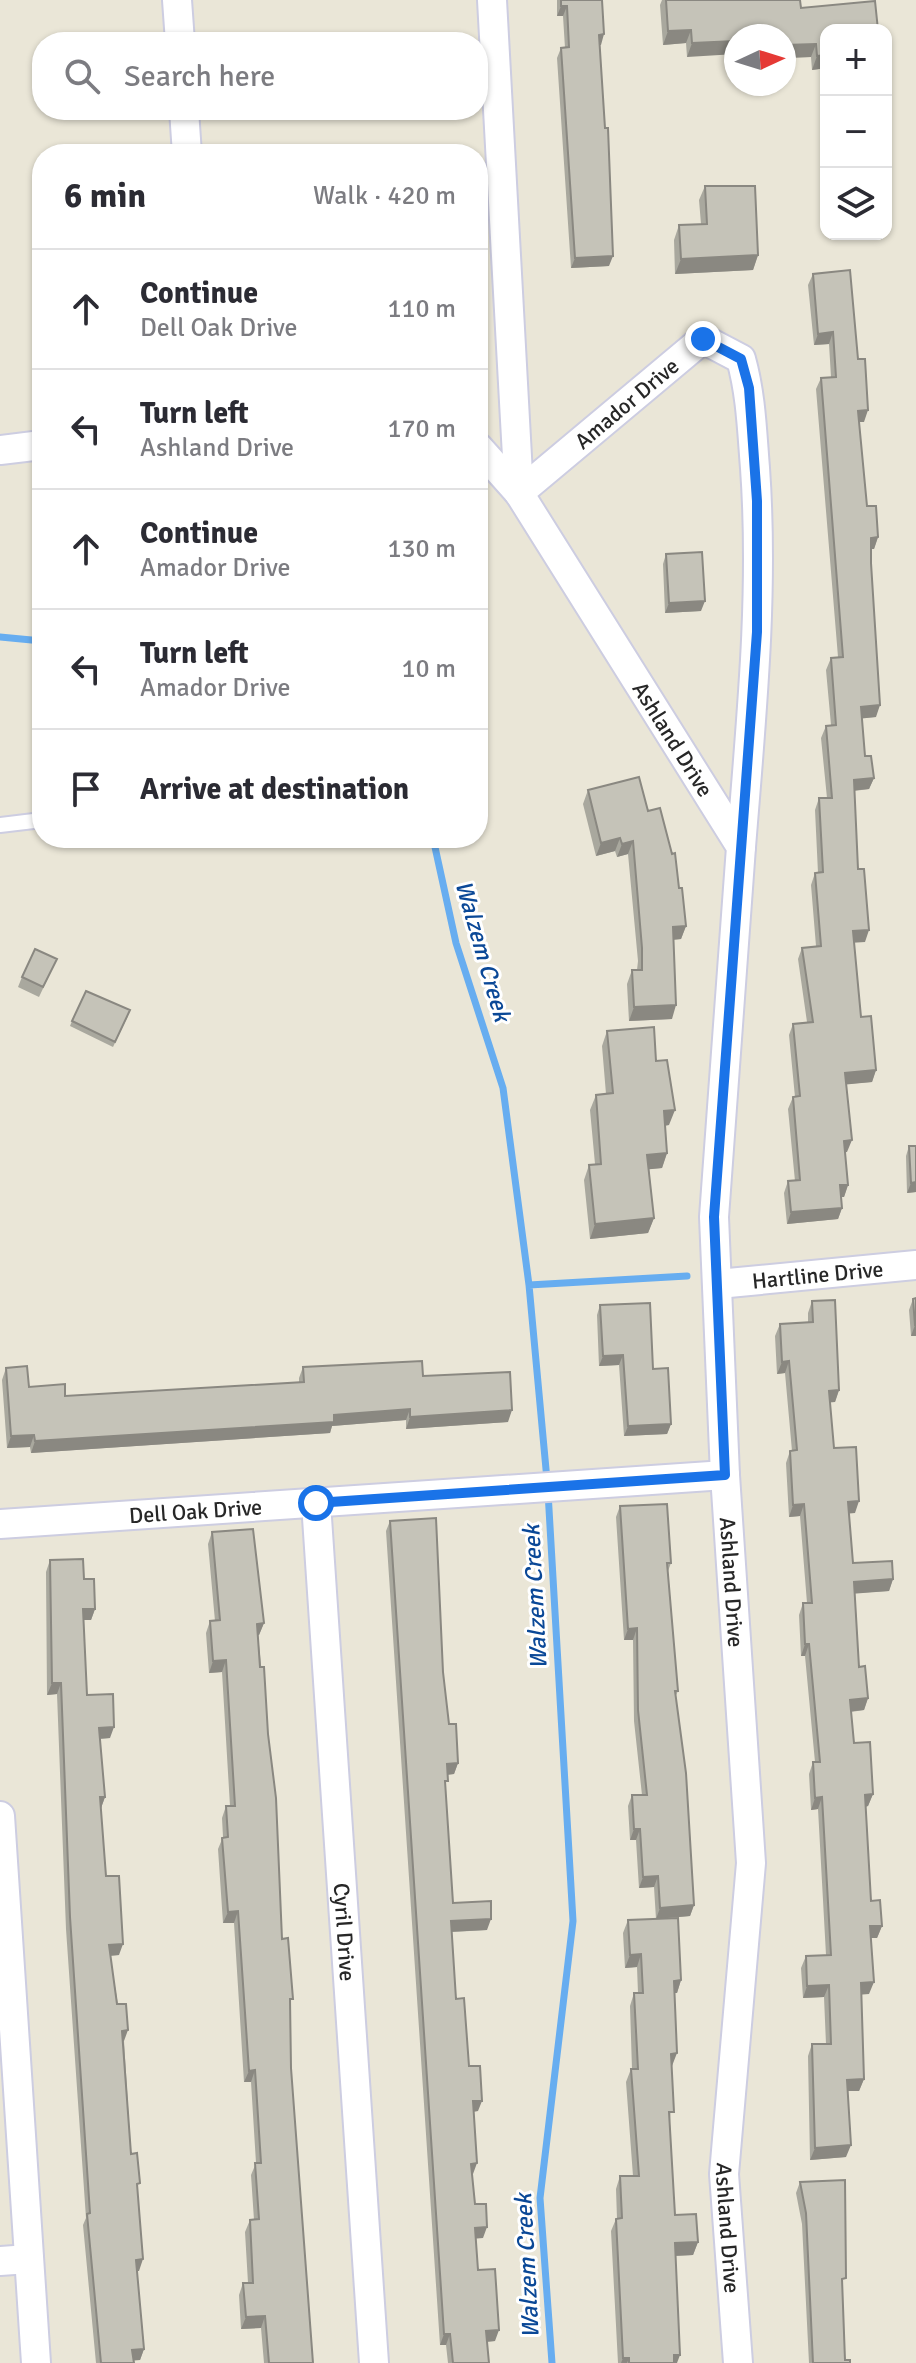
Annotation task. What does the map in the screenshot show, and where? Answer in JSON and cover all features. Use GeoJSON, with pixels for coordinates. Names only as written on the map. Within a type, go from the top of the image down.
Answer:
{"type":"FeatureCollection","features":[{"type":"Feature","properties":{"kind":"street"},"geometry":{"type":"LineString","coordinates":[[177,0],[179,32]]}},
{"type":"Feature","properties":{"kind":"street","name":"Ashland Drive"},"geometry":{"type":"LineString","coordinates":[[492,0],[519,493],[741,847],[714,1217],[725,1475],[751,1863],[724,2174],[738,2363]]}},
{"type":"Feature","properties":{"kind":"street"},"geometry":{"type":"LineString","coordinates":[[185,120],[186,144]]}},
{"type":"Feature","properties":{"kind":"street","name":"Amador Drive"},"geometry":{"type":"LineString","coordinates":[[519,493],[703,339],[741,359],[749,388],[757,501],[757,632],[741,847]]}},
{"type":"Feature","properties":{"kind":"street"},"geometry":{"type":"LineString","coordinates":[[0,450],[32,446]]}},
{"type":"Feature","properties":{"kind":"street"},"geometry":{"type":"LineString","coordinates":[[488,458],[519,493]]}},
{"type":"Feature","properties":{"kind":"street","name":"Hartline Drive"},"geometry":{"type":"LineString","coordinates":[[718,1284],[916,1265]]}},
{"type":"Feature","properties":{"kind":"street","name":"Dell Oak Drive"},"geometry":{"type":"LineString","coordinates":[[0,1524],[725,1475]]}},
{"type":"Feature","properties":{"kind":"street","name":"Cyril Drive"},"geometry":{"type":"LineString","coordinates":[[316,1503],[374,2363]]}},
{"type":"Feature","properties":{"kind":"street"},"geometry":{"type":"LineString","coordinates":[[0,1816],[36,2363]]}},
{"type":"Feature","properties":{"kind":"street"},"geometry":{"type":"LineString","coordinates":[[0,2261],[29,2259]]}},
{"type":"Feature","properties":{"kind":"lane"},"geometry":{"type":"LineString","coordinates":[[0,825],[32,821]]}},
{"type":"Feature","properties":{"kind":"building"},"geometry":{"type":"Polygon","coordinates":[[[561,0],[602,0],[604,34],[599,35],[605,128],[608,128],[613,256],[575,258],[561,48],[569,47],[567,6],[561,6],[561,0]]]}},
{"type":"Feature","properties":{"kind":"building"},"geometry":{"type":"Polygon","coordinates":[[[666,0],[800,0],[801,8],[875,1],[877,24],[820,24],[820,56],[817,56],[816,44],[796,45],[796,24],[724,24],[724,42],[692,43],[691,30],[668,31],[666,0]]]}},
{"type":"Feature","properties":{"kind":"building"},"geometry":{"type":"Polygon","coordinates":[[[705,186],[755,186],[758,255],[681,259],[679,225],[707,224],[705,186]]]}},
{"type":"Feature","properties":{"kind":"building"},"geometry":{"type":"Polygon","coordinates":[[[850,270],[858,359],[865,359],[868,410],[858,411],[867,506],[876,506],[878,537],[871,538],[871,563],[880,705],[861,707],[865,756],[871,756],[874,778],[854,780],[858,869],[864,869],[869,930],[853,931],[861,1017],[871,1016],[876,1070],[845,1073],[852,1140],[844,1141],[848,1185],[840,1185],[842,1208],[791,1212],[788,1181],[800,1180],[793,1097],[800,1096],[793,1024],[813,1022],[802,948],[821,946],[815,873],[823,872],[819,798],[832,798],[826,726],[836,725],[831,658],[843,657],[821,378],[836,377],[833,332],[818,334],[813,274],[850,270]]]}},
{"type":"Feature","properties":{"kind":"building"},"geometry":{"type":"Polygon","coordinates":[[[702,552],[705,601],[669,603],[666,554],[702,552]]]}},
{"type":"Feature","properties":{"kind":"building"},"geometry":{"type":"Polygon","coordinates":[[[639,777],[648,811],[660,808],[672,854],[675,853],[679,888],[682,888],[686,926],[673,927],[676,1005],[634,1007],[632,970],[642,970],[642,948],[633,841],[622,844],[620,838],[601,843],[588,790],[639,777]]]}},
{"type":"Feature","properties":{"kind":"building"},"geometry":{"type":"Polygon","coordinates":[[[35,949],[57,959],[43,987],[22,977],[35,949]]]}},
{"type":"Feature","properties":{"kind":"building"},"geometry":{"type":"Polygon","coordinates":[[[86,991],[130,1010],[115,1042],[72,1021],[86,991]]]}},
{"type":"Feature","properties":{"kind":"building"},"geometry":{"type":"Polygon","coordinates":[[[654,1027],[656,1061],[667,1060],[675,1110],[664,1111],[667,1153],[647,1155],[654,1218],[595,1224],[589,1165],[601,1164],[596,1095],[613,1093],[607,1031],[654,1027]]]}},
{"type":"Feature","properties":{"kind":"building"},"geometry":{"type":"Polygon","coordinates":[[[909,1146],[916,1146],[916,1182],[911,1183],[909,1146]]]}},
{"type":"Feature","properties":{"kind":"building"},"geometry":{"type":"Polygon","coordinates":[[[916,1298],[916,1325],[915,1325],[913,1299],[916,1298]]]}},
{"type":"Feature","properties":{"kind":"building"},"geometry":{"type":"Polygon","coordinates":[[[835,1300],[839,1390],[829,1391],[834,1448],[856,1447],[859,1501],[848,1502],[853,1563],[892,1561],[893,1579],[854,1582],[859,1667],[865,1666],[868,1698],[850,1700],[854,1743],[870,1742],[873,1794],[865,1795],[871,1901],[880,1900],[882,1926],[870,1926],[874,1982],[861,1983],[864,2079],[847,2080],[851,2145],[815,2148],[812,2044],[831,2044],[829,1985],[807,1986],[806,1956],[831,1955],[822,1797],[815,1798],[813,1762],[820,1762],[809,1644],[805,1644],[803,1603],[812,1603],[804,1504],[793,1505],[790,1451],[797,1450],[789,1361],[782,1362],[780,1324],[813,1322],[812,1301],[835,1300]]]}},
{"type":"Feature","properties":{"kind":"building"},"geometry":{"type":"Polygon","coordinates":[[[650,1303],[653,1369],[668,1368],[671,1424],[628,1426],[623,1355],[603,1356],[600,1305],[650,1303]]]}},
{"type":"Feature","properties":{"kind":"building"},"geometry":{"type":"Polygon","coordinates":[[[422,1361],[423,1376],[510,1372],[512,1410],[410,1417],[410,1409],[334,1415],[334,1422],[35,1441],[34,1435],[11,1436],[6,1368],[27,1366],[29,1387],[65,1384],[65,1396],[304,1382],[303,1367],[422,1361]]]}},
{"type":"Feature","properties":{"kind":"building"},"geometry":{"type":"Polygon","coordinates":[[[667,1504],[671,1563],[667,1563],[678,1691],[675,1691],[686,1773],[694,1905],[660,1908],[658,1876],[643,1877],[640,1829],[634,1829],[632,1795],[647,1795],[638,1710],[637,1628],[628,1629],[620,1506],[667,1504]]]}},
{"type":"Feature","properties":{"kind":"building"},"geometry":{"type":"Polygon","coordinates":[[[436,1518],[443,1672],[449,1724],[456,1724],[458,1763],[447,1764],[448,1781],[445,1781],[453,1903],[491,1901],[491,1919],[451,1921],[456,1999],[464,1998],[469,2066],[480,2066],[482,2101],[473,2101],[477,2163],[471,2164],[475,2204],[486,2204],[487,2227],[475,2228],[478,2270],[495,2269],[499,2330],[486,2331],[489,2363],[453,2363],[450,2334],[444,2334],[390,1521],[436,1518]]]}},
{"type":"Feature","properties":{"kind":"building"},"geometry":{"type":"Polygon","coordinates":[[[253,1529],[264,1623],[257,1624],[276,1798],[282,1939],[288,1938],[293,1999],[290,1999],[291,2068],[313,2363],[269,2363],[265,2316],[246,2317],[243,2283],[253,2283],[250,2220],[259,2219],[255,2163],[261,2163],[255,2070],[249,2071],[238,1911],[228,1912],[222,1838],[228,1837],[226,1806],[235,1806],[226,1660],[213,1661],[210,1621],[220,1620],[212,1532],[253,1529]]]}},
{"type":"Feature","properties":{"kind":"building"},"geometry":{"type":"Polygon","coordinates":[[[83,1559],[84,1579],[94,1579],[95,1609],[83,1609],[87,1695],[113,1694],[114,1727],[99,1728],[105,1797],[100,1797],[106,1876],[119,1876],[123,1944],[109,1945],[117,2004],[126,2004],[128,2030],[122,2031],[131,2154],[137,2153],[140,2183],[137,2184],[143,2259],[136,2260],[144,2349],[132,2350],[134,2363],[101,2363],[87,2214],[90,2213],[70,1917],[61,1683],[52,1683],[50,1560],[83,1559]]]}},
{"type":"Feature","properties":{"kind":"building"},"geometry":{"type":"Polygon","coordinates":[[[678,1918],[681,1980],[674,1981],[677,2053],[671,2054],[674,2112],[669,2112],[675,2215],[696,2214],[698,2242],[675,2243],[680,2355],[674,2355],[674,2363],[629,2363],[629,2358],[623,2358],[616,2219],[622,2218],[620,2176],[639,2176],[631,2069],[638,2069],[634,1993],[643,1993],[641,1954],[630,1955],[628,1920],[678,1918]]]}},
{"type":"Feature","properties":{"kind":"building"},"geometry":{"type":"Polygon","coordinates":[[[845,2180],[846,2278],[842,2279],[845,2360],[850,2360],[850,2363],[813,2363],[806,2213],[800,2182],[845,2180]]]}},
{"type":"Feature","properties":{"kind":"waterway","name":"Walzem Creek"},"geometry":{"type":"LineString","coordinates":[[0,637],[32,640]]}},
{"type":"Feature","properties":{"kind":"waterway","name":"Walzem Creek"},"geometry":{"type":"LineString","coordinates":[[435,848],[456,943],[503,1088],[529,1285],[547,1480]]}},
{"type":"Feature","properties":{"kind":"waterway"},"geometry":{"type":"LineString","coordinates":[[529,1285],[687,1276]]}},
{"type":"Feature","properties":{"kind":"waterway","name":"Walzem Creek"},"geometry":{"type":"LineString","coordinates":[[548,1492],[573,1921],[540,2198],[552,2363]]}},
{"type":"Feature","properties":{"kind":"route"},"geometry":{"type":"LineString","coordinates":[[316,1503],[725,1475],[714,1217],[757,632],[757,501],[749,388],[741,359],[703,339]]}}]}
